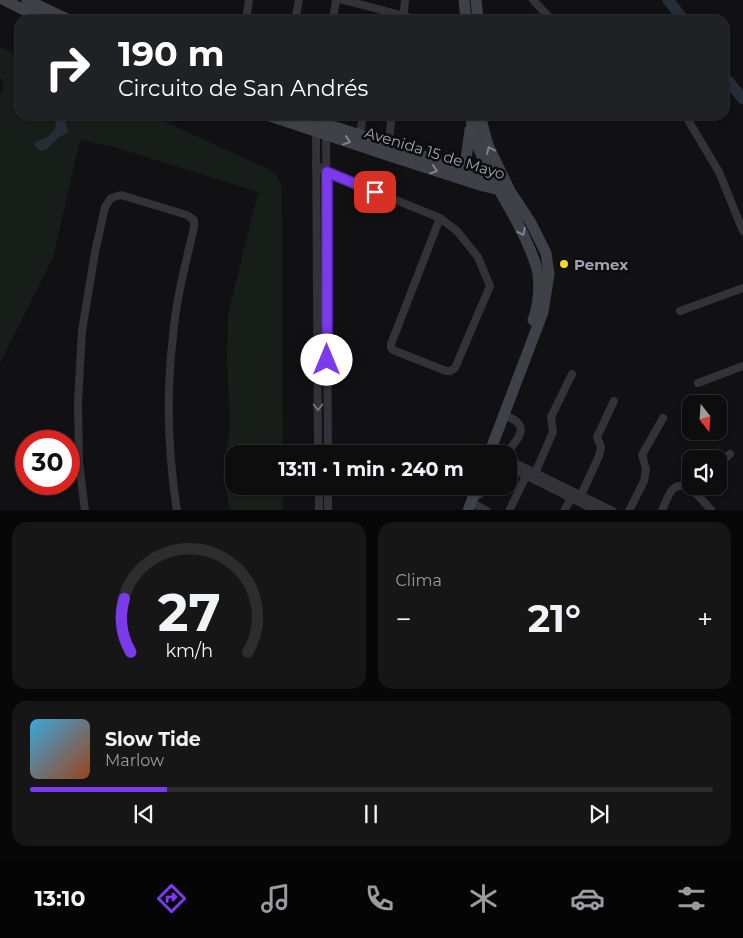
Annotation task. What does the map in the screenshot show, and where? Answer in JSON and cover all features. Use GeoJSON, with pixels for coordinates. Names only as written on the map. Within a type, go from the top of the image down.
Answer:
{"type":"FeatureCollection","features":[{"type":"Feature","properties":{"kind":"main road"},"geometry":{"type":"LineString","coordinates":[[4,0],[25,3],[50,15]]}},
{"type":"Feature","properties":{"kind":"main road"},"geometry":{"type":"LineString","coordinates":[[464,0],[466,15]]}},
{"type":"Feature","properties":{"kind":"main road"},"geometry":{"type":"LineString","coordinates":[[476,0],[478,15]]}},
{"type":"Feature","properties":{"kind":"main road"},"geometry":{"type":"LineString","coordinates":[[25,3],[39,15]]}},
{"type":"Feature","properties":{"kind":"main road","name":"Avenida 15 de Mayo"},"geometry":{"type":"LineString","coordinates":[[303,120],[360,135],[388,149],[455,167],[501,186]]}},
{"type":"Feature","properties":{"kind":"main road"},"geometry":{"type":"LineString","coordinates":[[471,120],[477,145],[501,186],[533,255],[538,274],[536,312],[490,445]]}},
{"type":"Feature","properties":{"kind":"main road"},"geometry":{"type":"LineString","coordinates":[[455,167],[466,159],[471,120]]}},
{"type":"Feature","properties":{"kind":"main road"},"geometry":{"type":"LineString","coordinates":[[482,120],[501,186],[531,223],[546,253],[549,274],[543,312],[491,445]]}},
{"type":"Feature","properties":{"kind":"main road","name":"Avenida 15 de Mayo"},"geometry":{"type":"LineString","coordinates":[[322,124],[484,186],[501,186]]}},
{"type":"Feature","properties":{"kind":"main road"},"geometry":{"type":"LineString","coordinates":[[461,510],[470,499]]}},
{"type":"Feature","properties":{"kind":"street"},"geometry":{"type":"LineString","coordinates":[[247,15],[250,0]]}},
{"type":"Feature","properties":{"kind":"street"},"geometry":{"type":"LineString","coordinates":[[296,15],[299,0]]}},
{"type":"Feature","properties":{"kind":"street"},"geometry":{"type":"LineString","coordinates":[[334,15],[336,0]]}},
{"type":"Feature","properties":{"kind":"street"},"geometry":{"type":"LineString","coordinates":[[343,0],[395,15]]}},
{"type":"Feature","properties":{"kind":"street"},"geometry":{"type":"LineString","coordinates":[[404,15],[405,0]]}},
{"type":"Feature","properties":{"kind":"street"},"geometry":{"type":"LineString","coordinates":[[533,0],[547,15]]}},
{"type":"Feature","properties":{"kind":"street"},"geometry":{"type":"LineString","coordinates":[[384,11],[384,15]]}},
{"type":"Feature","properties":{"kind":"street"},"geometry":{"type":"LineString","coordinates":[[360,135],[362,120]]}},
{"type":"Feature","properties":{"kind":"street"},"geometry":{"type":"LineString","coordinates":[[388,149],[391,120]]}},
{"type":"Feature","properties":{"kind":"street"},"geometry":{"type":"LineString","coordinates":[[688,120],[719,172],[743,231]]}},
{"type":"Feature","properties":{"kind":"street"},"geometry":{"type":"LineString","coordinates":[[318,445],[316,166],[322,124]]}},
{"type":"Feature","properties":{"kind":"street"},"geometry":{"type":"LineString","coordinates":[[322,124],[327,172],[328,445]]}},
{"type":"Feature","properties":{"kind":"street"},"geometry":{"type":"LineString","coordinates":[[316,166],[440,218],[457,231],[478,257],[490,286],[455,368],[450,371],[391,348],[440,218]]}},
{"type":"Feature","properties":{"kind":"street"},"geometry":{"type":"LineString","coordinates":[[85,510],[79,462],[78,402],[82,331],[95,252],[105,207],[111,198],[121,195],[188,215],[194,220],[173,334],[168,387],[170,441],[177,510]]}},
{"type":"Feature","properties":{"kind":"street"},"geometry":{"type":"LineString","coordinates":[[680,311],[743,288]]}},
{"type":"Feature","properties":{"kind":"street"},"geometry":{"type":"LineString","coordinates":[[698,382],[743,366]]}},
{"type":"Feature","properties":{"kind":"street"},"geometry":{"type":"LineString","coordinates":[[510,509],[553,432],[551,417],[572,374]]}},
{"type":"Feature","properties":{"kind":"street"},"geometry":{"type":"LineString","coordinates":[[564,510],[599,456],[601,447],[597,436],[614,401]]}},
{"type":"Feature","properties":{"kind":"street"},"geometry":{"type":"LineString","coordinates":[[504,415],[520,424],[519,437],[513,445]]}},
{"type":"Feature","properties":{"kind":"street"},"geometry":{"type":"LineString","coordinates":[[629,510],[644,481],[646,469],[642,455],[663,418]]}},
{"type":"Feature","properties":{"kind":"street"},"geometry":{"type":"LineString","coordinates":[[727,457],[730,454]]}},
{"type":"Feature","properties":{"kind":"street"},"geometry":{"type":"LineString","coordinates":[[517,465],[575,495],[613,510]]}},
{"type":"Feature","properties":{"kind":"street"},"geometry":{"type":"LineString","coordinates":[[517,469],[530,473]]}},
{"type":"Feature","properties":{"kind":"street"},"geometry":{"type":"LineString","coordinates":[[662,510],[674,488],[682,485]]}},
{"type":"Feature","properties":{"kind":"street"},"geometry":{"type":"LineString","coordinates":[[318,495],[319,510]]}},
{"type":"Feature","properties":{"kind":"street"},"geometry":{"type":"LineString","coordinates":[[328,495],[328,510]]}},
{"type":"Feature","properties":{"kind":"street"},"geometry":{"type":"LineString","coordinates":[[575,495],[597,510]]}},
{"type":"Feature","properties":{"kind":"street"},"geometry":{"type":"LineString","coordinates":[[700,495],[712,510]]}},
{"type":"Feature","properties":{"kind":"street"},"geometry":{"type":"LineString","coordinates":[[470,499],[488,510]]}},
{"type":"Feature","properties":{"kind":"shaded area"},"geometry":{"type":"Polygon","coordinates":[[[0,47],[15,54],[15,120],[161,120],[266,168],[278,178],[282,194],[283,445],[227,445],[230,424],[227,361],[228,314],[258,192],[111,146],[80,140],[53,258],[0,363],[0,95],[4,87],[0,78],[0,47]]]}},
{"type":"Feature","properties":{"kind":"shaded area"},"geometry":{"type":"Polygon","coordinates":[[[56,120],[65,120],[68,130],[67,133],[59,137],[47,149],[40,151],[35,145],[36,142],[49,136],[56,125],[56,120]]]}},
{"type":"Feature","properties":{"kind":"shaded area"},"geometry":{"type":"Polygon","coordinates":[[[225,462],[225,486],[223,477],[225,462]]]}},
{"type":"Feature","properties":{"kind":"shaded area"},"geometry":{"type":"Polygon","coordinates":[[[227,495],[283,495],[283,510],[230,510],[227,495]]]}},
{"type":"Feature","properties":{"kind":"waterway"},"geometry":{"type":"LineString","coordinates":[[668,0],[680,15]]}},
{"type":"Feature","properties":{"kind":"waterway"},"geometry":{"type":"LineString","coordinates":[[729,82],[743,99]]}},
{"type":"Feature","properties":{"kind":"place","name":"Pemex"},"geometry":{"type":"Point","coordinates":[564,264]}},
{"type":"Feature","properties":{"kind":"route"},"geometry":{"type":"LineString","coordinates":[[327,360],[327,172],[375,192]]}}]}
